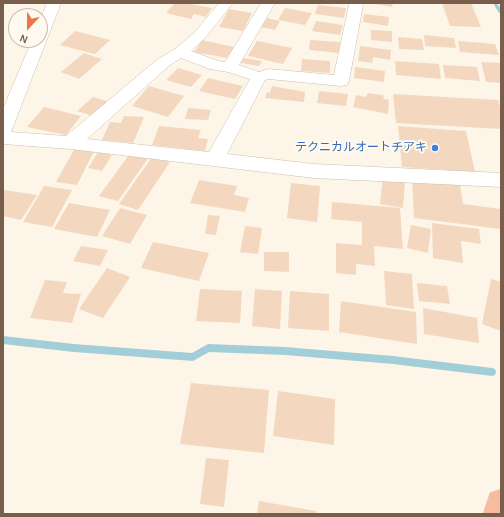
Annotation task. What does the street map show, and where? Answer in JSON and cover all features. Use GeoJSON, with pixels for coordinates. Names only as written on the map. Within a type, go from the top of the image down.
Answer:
{"type":"FeatureCollection","features":[{"type":"Feature","properties":{"kind":"highway"},"geometry":{"type":"LineString","coordinates":[[498,514],[501,504]]}},
{"type":"Feature","properties":{"kind":"street"},"geometry":{"type":"LineString","coordinates":[[48,19],[54,3]]}},
{"type":"Feature","properties":{"kind":"street"},"geometry":{"type":"LineString","coordinates":[[70,143],[164,62],[180,52],[200,35],[226,3]]}},
{"type":"Feature","properties":{"kind":"street"},"geometry":{"type":"LineString","coordinates":[[230,67],[268,3]]}},
{"type":"Feature","properties":{"kind":"street"},"geometry":{"type":"LineString","coordinates":[[180,52],[216,66],[230,67],[259,77],[268,74],[341,81],[356,5]]}},
{"type":"Feature","properties":{"kind":"street"},"geometry":{"type":"LineString","coordinates":[[3,130],[37,48]]}},
{"type":"Feature","properties":{"kind":"street"},"geometry":{"type":"LineString","coordinates":[[215,159],[259,77]]}},
{"type":"Feature","properties":{"kind":"street"},"geometry":{"type":"LineString","coordinates":[[3,138],[70,143],[314,171],[501,180]]}},
{"type":"Feature","properties":{"kind":"building"},"geometry":{"type":"Polygon","coordinates":[[[175,3],[186,3],[212,8],[206,17],[194,14],[191,19],[166,13],[175,3]]]}},
{"type":"Feature","properties":{"kind":"building"},"geometry":{"type":"Polygon","coordinates":[[[370,3],[393,3],[392,7],[370,3]]]}},
{"type":"Feature","properties":{"kind":"building"},"geometry":{"type":"Polygon","coordinates":[[[442,3],[471,3],[481,27],[450,26],[442,3]]]}},
{"type":"Feature","properties":{"kind":"building"},"geometry":{"type":"Polygon","coordinates":[[[318,5],[346,8],[344,18],[315,14],[318,5]]]}},
{"type":"Feature","properties":{"kind":"building"},"geometry":{"type":"Polygon","coordinates":[[[285,8],[312,13],[305,25],[278,20],[285,8]]]}},
{"type":"Feature","properties":{"kind":"building"},"geometry":{"type":"Polygon","coordinates":[[[229,9],[252,13],[243,31],[219,27],[229,9]]]}},
{"type":"Feature","properties":{"kind":"building"},"geometry":{"type":"Polygon","coordinates":[[[364,14],[389,17],[388,26],[363,22],[364,14]]]}},
{"type":"Feature","properties":{"kind":"building"},"geometry":{"type":"Polygon","coordinates":[[[267,18],[280,21],[275,30],[261,27],[267,18]]]}},
{"type":"Feature","properties":{"kind":"building"},"geometry":{"type":"Polygon","coordinates":[[[316,21],[343,25],[340,35],[312,31],[316,21]]]}},
{"type":"Feature","properties":{"kind":"building"},"geometry":{"type":"Polygon","coordinates":[[[371,30],[392,31],[392,42],[371,40],[371,30]]]}},
{"type":"Feature","properties":{"kind":"building"},"geometry":{"type":"Polygon","coordinates":[[[75,31],[110,40],[95,54],[60,45],[75,31]]]}},
{"type":"Feature","properties":{"kind":"building"},"geometry":{"type":"Polygon","coordinates":[[[424,35],[454,38],[456,48],[425,46],[424,35]]]}},
{"type":"Feature","properties":{"kind":"building"},"geometry":{"type":"Polygon","coordinates":[[[398,37],[422,39],[424,50],[399,49],[398,37]]]}},
{"type":"Feature","properties":{"kind":"building"},"geometry":{"type":"Polygon","coordinates":[[[202,40],[234,47],[227,58],[194,52],[202,40]]]}},
{"type":"Feature","properties":{"kind":"building"},"geometry":{"type":"Polygon","coordinates":[[[310,40],[340,42],[339,53],[309,50],[310,40]]]}},
{"type":"Feature","properties":{"kind":"building"},"geometry":{"type":"Polygon","coordinates":[[[257,41],[292,48],[283,64],[248,56],[257,41]]]}},
{"type":"Feature","properties":{"kind":"building"},"geometry":{"type":"Polygon","coordinates":[[[458,41],[495,44],[499,55],[460,52],[458,41]]]}},
{"type":"Feature","properties":{"kind":"building"},"geometry":{"type":"Polygon","coordinates":[[[360,46],[391,50],[390,60],[373,57],[372,63],[358,61],[360,46]]]}},
{"type":"Feature","properties":{"kind":"building"},"geometry":{"type":"Polygon","coordinates":[[[84,53],[102,59],[79,79],[61,72],[84,53]]]}},
{"type":"Feature","properties":{"kind":"building"},"geometry":{"type":"Polygon","coordinates":[[[244,58],[262,61],[259,66],[241,63],[244,58]]]}},
{"type":"Feature","properties":{"kind":"building"},"geometry":{"type":"Polygon","coordinates":[[[302,59],[330,61],[330,73],[301,71],[302,59]]]}},
{"type":"Feature","properties":{"kind":"building"},"geometry":{"type":"Polygon","coordinates":[[[395,61],[439,64],[441,79],[396,75],[395,61]]]}},
{"type":"Feature","properties":{"kind":"building"},"geometry":{"type":"Polygon","coordinates":[[[481,62],[501,63],[501,83],[486,82],[481,62]]]}},
{"type":"Feature","properties":{"kind":"building"},"geometry":{"type":"Polygon","coordinates":[[[443,65],[477,67],[480,81],[445,78],[443,65]]]}},
{"type":"Feature","properties":{"kind":"building"},"geometry":{"type":"Polygon","coordinates":[[[355,67],[385,71],[384,82],[354,78],[355,67]]]}},
{"type":"Feature","properties":{"kind":"building"},"geometry":{"type":"Polygon","coordinates":[[[178,68],[202,75],[191,87],[166,80],[178,68]]]}},
{"type":"Feature","properties":{"kind":"building"},"geometry":{"type":"Polygon","coordinates":[[[208,78],[243,86],[235,99],[199,91],[208,78]]]}},
{"type":"Feature","properties":{"kind":"building"},"geometry":{"type":"Polygon","coordinates":[[[149,86],[184,96],[168,117],[132,106],[149,86]]]}},
{"type":"Feature","properties":{"kind":"building"},"geometry":{"type":"Polygon","coordinates":[[[272,86],[305,92],[304,102],[265,98],[267,92],[270,93],[272,86]]]}},
{"type":"Feature","properties":{"kind":"building"},"geometry":{"type":"Polygon","coordinates":[[[319,91],[348,94],[346,106],[317,103],[319,91]]]}},
{"type":"Feature","properties":{"kind":"building"},"geometry":{"type":"Polygon","coordinates":[[[368,93],[383,95],[384,99],[389,100],[388,114],[353,107],[356,95],[366,97],[368,93]]]}},
{"type":"Feature","properties":{"kind":"building"},"geometry":{"type":"Polygon","coordinates":[[[393,94],[498,100],[501,110],[501,129],[396,123],[393,94]]]}},
{"type":"Feature","properties":{"kind":"building"},"geometry":{"type":"Polygon","coordinates":[[[93,97],[110,102],[93,116],[77,111],[93,97]]]}},
{"type":"Feature","properties":{"kind":"building"},"geometry":{"type":"Polygon","coordinates":[[[44,107],[81,116],[66,135],[27,127],[44,107]]]}},
{"type":"Feature","properties":{"kind":"building"},"geometry":{"type":"Polygon","coordinates":[[[188,108],[211,110],[208,120],[185,119],[188,108]]]}},
{"type":"Feature","properties":{"kind":"building"},"geometry":{"type":"Polygon","coordinates":[[[124,116],[144,117],[133,143],[102,140],[110,122],[121,123],[124,116]]]}},
{"type":"Feature","properties":{"kind":"building"},"geometry":{"type":"Polygon","coordinates":[[[159,126],[201,130],[198,138],[208,139],[205,151],[152,145],[159,126]]]}},
{"type":"Feature","properties":{"kind":"building"},"geometry":{"type":"Polygon","coordinates":[[[398,126],[466,131],[475,172],[402,167],[398,126]]]}},
{"type":"Feature","properties":{"kind":"building"},"geometry":{"type":"Polygon","coordinates":[[[75,148],[94,151],[77,185],[56,182],[75,148]]]}},
{"type":"Feature","properties":{"kind":"building"},"geometry":{"type":"Polygon","coordinates":[[[98,152],[112,155],[102,171],[88,168],[98,152]]]}},
{"type":"Feature","properties":{"kind":"building"},"geometry":{"type":"Polygon","coordinates":[[[131,152],[149,157],[118,201],[99,196],[131,152]]]}},
{"type":"Feature","properties":{"kind":"building"},"geometry":{"type":"Polygon","coordinates":[[[152,157],[170,162],[138,210],[119,204],[152,157]]]}},
{"type":"Feature","properties":{"kind":"building"},"geometry":{"type":"Polygon","coordinates":[[[383,177],[405,181],[403,208],[380,204],[383,177]]]}},
{"type":"Feature","properties":{"kind":"building"},"geometry":{"type":"Polygon","coordinates":[[[412,178],[460,184],[463,204],[501,209],[501,229],[414,218],[412,178]]]}},
{"type":"Feature","properties":{"kind":"building"},"geometry":{"type":"Polygon","coordinates":[[[199,180],[237,186],[234,195],[249,198],[245,212],[190,203],[199,180]]]}},
{"type":"Feature","properties":{"kind":"building"},"geometry":{"type":"Polygon","coordinates":[[[291,183],[320,186],[317,222],[287,218],[291,183]]]}},
{"type":"Feature","properties":{"kind":"building"},"geometry":{"type":"Polygon","coordinates":[[[44,186],[72,190],[52,227],[23,222],[44,186]]]}},
{"type":"Feature","properties":{"kind":"building"},"geometry":{"type":"Polygon","coordinates":[[[4,190],[37,195],[21,220],[3,216],[4,190]]]}},
{"type":"Feature","properties":{"kind":"building"},"geometry":{"type":"Polygon","coordinates":[[[332,202],[400,208],[403,249],[374,246],[375,266],[356,264],[356,275],[336,273],[336,243],[362,245],[362,222],[331,219],[332,202]]]}},
{"type":"Feature","properties":{"kind":"building"},"geometry":{"type":"Polygon","coordinates":[[[69,203],[110,210],[97,237],[54,229],[69,203]]]}},
{"type":"Feature","properties":{"kind":"building"},"geometry":{"type":"Polygon","coordinates":[[[120,208],[147,215],[130,244],[102,236],[120,208]]]}},
{"type":"Feature","properties":{"kind":"building"},"geometry":{"type":"Polygon","coordinates":[[[208,215],[220,216],[216,235],[205,234],[208,215]]]}},
{"type":"Feature","properties":{"kind":"building"},"geometry":{"type":"Polygon","coordinates":[[[432,223],[479,229],[481,244],[461,241],[463,263],[433,258],[432,223]]]}},
{"type":"Feature","properties":{"kind":"building"},"geometry":{"type":"Polygon","coordinates":[[[411,225],[431,229],[428,253],[407,248],[411,225]]]}},
{"type":"Feature","properties":{"kind":"building"},"geometry":{"type":"Polygon","coordinates":[[[245,226],[262,228],[258,254],[240,252],[245,226]]]}},
{"type":"Feature","properties":{"kind":"building"},"geometry":{"type":"Polygon","coordinates":[[[153,242],[209,253],[199,281],[141,268],[153,242]]]}},
{"type":"Feature","properties":{"kind":"building"},"geometry":{"type":"Polygon","coordinates":[[[81,246],[108,250],[100,266],[73,261],[81,246]]]}},
{"type":"Feature","properties":{"kind":"building"},"geometry":{"type":"Polygon","coordinates":[[[264,252],[289,252],[289,272],[264,271],[264,252]]]}},
{"type":"Feature","properties":{"kind":"building"},"geometry":{"type":"Polygon","coordinates":[[[107,268],[130,277],[103,318],[79,309],[107,268]]]}},
{"type":"Feature","properties":{"kind":"building"},"geometry":{"type":"Polygon","coordinates":[[[384,271],[412,274],[414,309],[386,305],[384,271]]]}},
{"type":"Feature","properties":{"kind":"building"},"geometry":{"type":"Polygon","coordinates":[[[491,279],[501,282],[501,331],[482,324],[491,279]]]}},
{"type":"Feature","properties":{"kind":"building"},"geometry":{"type":"Polygon","coordinates":[[[45,280],[67,282],[63,293],[81,294],[72,323],[30,318],[45,280]]]}},
{"type":"Feature","properties":{"kind":"building"},"geometry":{"type":"Polygon","coordinates":[[[417,283],[447,286],[450,304],[419,301],[417,283]]]}},
{"type":"Feature","properties":{"kind":"building"},"geometry":{"type":"Polygon","coordinates":[[[200,289],[242,291],[240,323],[196,321],[200,289]]]}},
{"type":"Feature","properties":{"kind":"building"},"geometry":{"type":"Polygon","coordinates":[[[255,289],[282,291],[280,329],[252,326],[255,289]]]}},
{"type":"Feature","properties":{"kind":"building"},"geometry":{"type":"Polygon","coordinates":[[[290,291],[329,294],[329,331],[288,328],[290,291]]]}},
{"type":"Feature","properties":{"kind":"building"},"geometry":{"type":"Polygon","coordinates":[[[341,301],[416,312],[417,344],[339,332],[341,301]]]}},
{"type":"Feature","properties":{"kind":"building"},"geometry":{"type":"Polygon","coordinates":[[[423,308],[477,318],[479,343],[424,334],[423,308]]]}},
{"type":"Feature","properties":{"kind":"building"},"geometry":{"type":"Polygon","coordinates":[[[191,383],[269,390],[264,453],[180,444],[191,383]]]}},
{"type":"Feature","properties":{"kind":"building"},"geometry":{"type":"Polygon","coordinates":[[[278,391],[335,399],[334,445],[273,436],[278,391]]]}},
{"type":"Feature","properties":{"kind":"building"},"geometry":{"type":"Polygon","coordinates":[[[206,458],[229,460],[224,507],[200,504],[206,458]]]}},
{"type":"Feature","properties":{"kind":"building"},"geometry":{"type":"Polygon","coordinates":[[[259,501],[316,511],[316,514],[257,514],[259,501]]]}},
{"type":"Feature","properties":{"kind":"waterway"},"geometry":{"type":"LineString","coordinates":[[495,3],[501,12]]}},
{"type":"Feature","properties":{"kind":"waterway"},"geometry":{"type":"LineString","coordinates":[[3,340],[74,348],[193,357],[208,348],[285,351],[393,360],[492,372]]}},
{"type":"Feature","properties":{"kind":"place","name":"テクニカルオートチアキ"},"geometry":{"type":"Point","coordinates":[435,148]}}]}
